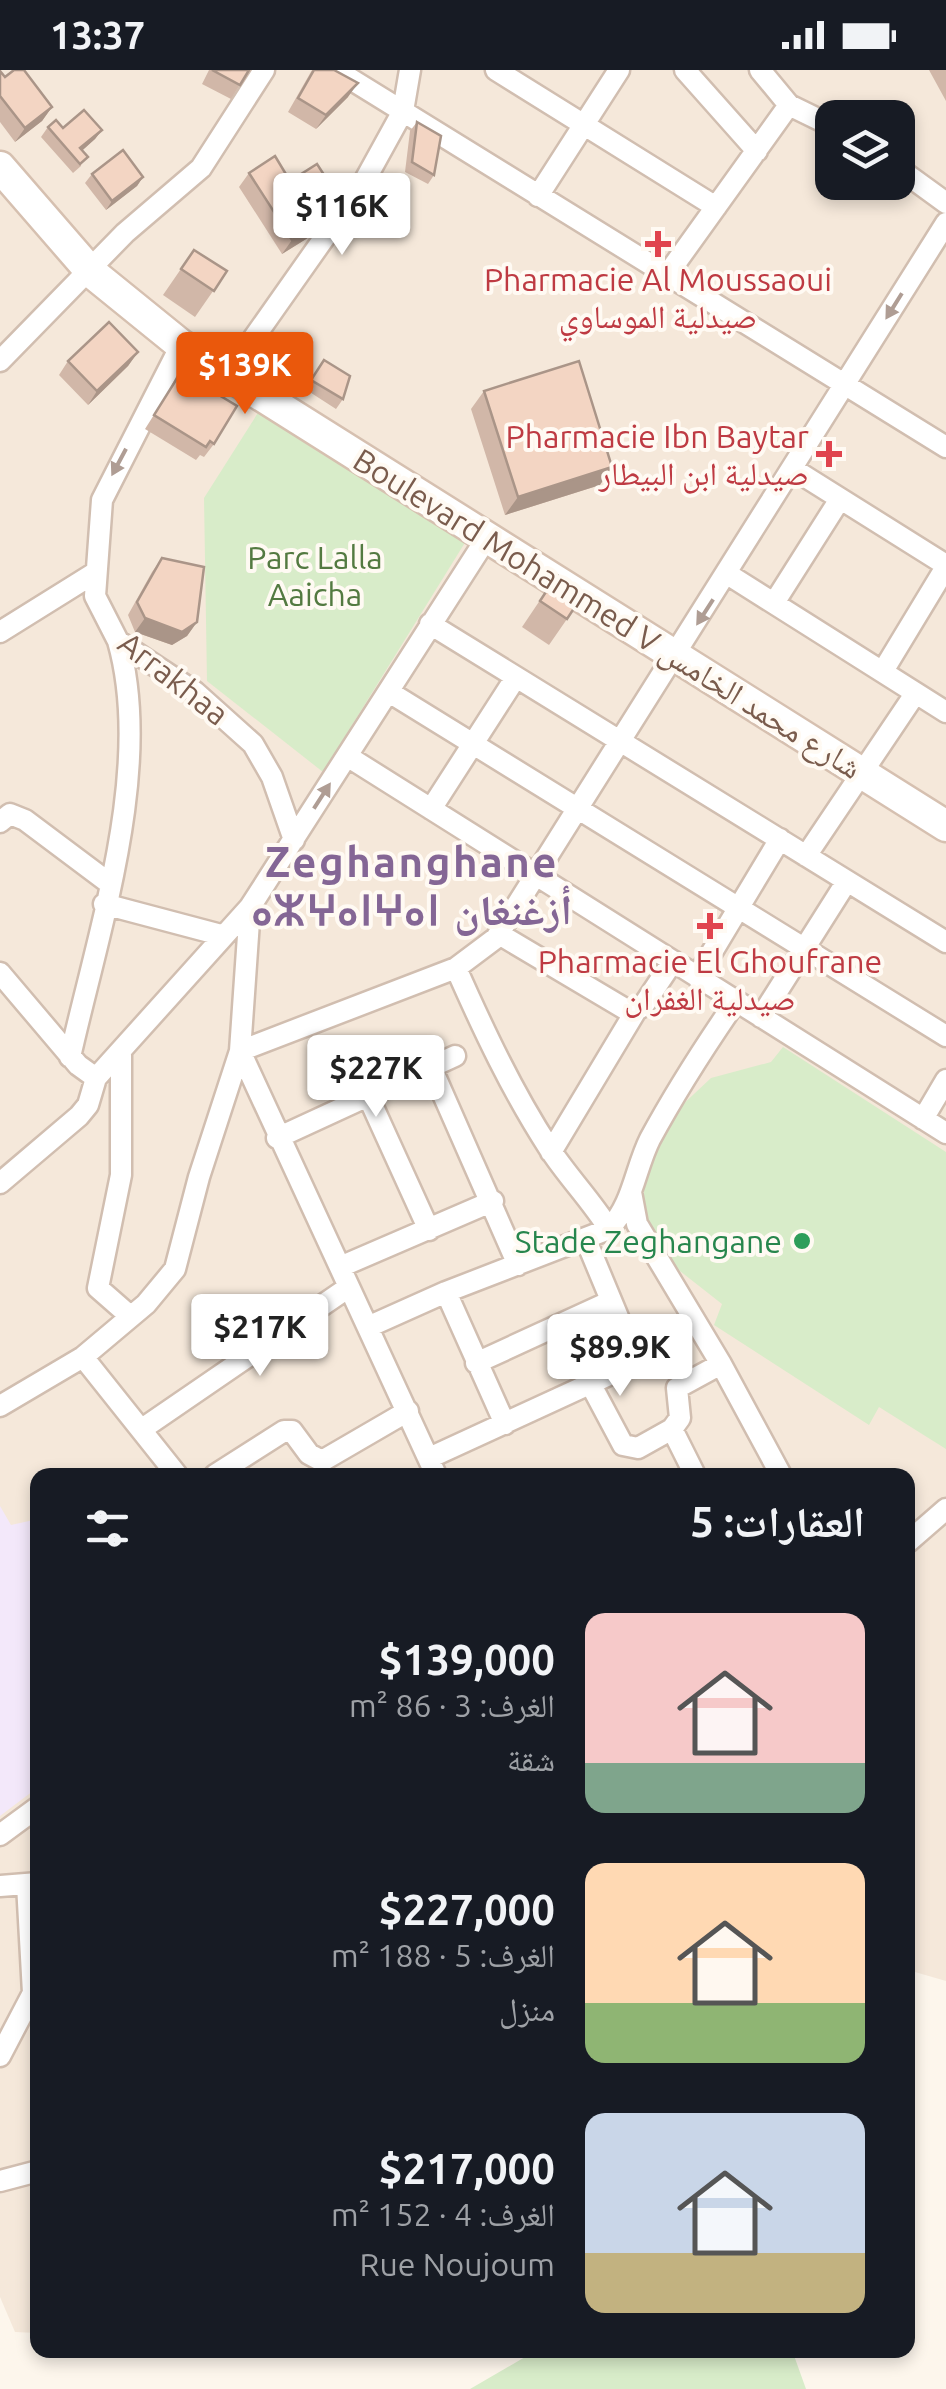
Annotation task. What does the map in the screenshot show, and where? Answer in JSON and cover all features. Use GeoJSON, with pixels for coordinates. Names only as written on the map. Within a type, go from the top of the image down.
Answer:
{"type":"FeatureCollection","features":[{"type":"Feature","properties":{"kind":"main road","name":"Boulevard Mohammed V شارع محمد الخامس"},"geometry":{"type":"LineString","coordinates":[[0,167],[92,272],[181,345],[946,826]]}},
{"type":"Feature","properties":{"kind":"street"},"geometry":{"type":"LineString","coordinates":[[0,361],[92,272],[126,233],[201,168],[264,70]]}},
{"type":"Feature","properties":{"kind":"street"},"geometry":{"type":"LineString","coordinates":[[229,373],[345,211],[404,111],[410,70]]}},
{"type":"Feature","properties":{"kind":"street"},"geometry":{"type":"LineString","coordinates":[[496,70],[716,207]]}},
{"type":"Feature","properties":{"kind":"street"},"geometry":{"type":"LineString","coordinates":[[538,196],[619,70]]}},
{"type":"Feature","properties":{"kind":"street"},"geometry":{"type":"LineString","coordinates":[[685,70],[757,152]]}},
{"type":"Feature","properties":{"kind":"street"},"geometry":{"type":"LineString","coordinates":[[346,72],[538,196],[946,448]]}},
{"type":"Feature","properties":{"kind":"street"},"geometry":{"type":"LineString","coordinates":[[765,72],[789,105],[815,118]]}},
{"type":"Feature","properties":{"kind":"street"},"geometry":{"type":"LineString","coordinates":[[667,275],[789,105]]}},
{"type":"Feature","properties":{"kind":"street"},"geometry":{"type":"LineString","coordinates":[[915,180],[946,202]]}},
{"type":"Feature","properties":{"kind":"street"},"geometry":{"type":"LineString","coordinates":[[240,1050],[456,968],[500,934],[729,575],[946,223]]}},
{"type":"Feature","properties":{"kind":"street","name":"Arrakhaa"},"geometry":{"type":"LineString","coordinates":[[181,345],[108,482],[98,522],[93,574],[101,614],[118,641],[195,692],[241,731],[272,777],[294,840]]}},
{"type":"Feature","properties":{"kind":"street"},"geometry":{"type":"LineString","coordinates":[[793,470],[946,566],[883,671]]}},
{"type":"Feature","properties":{"kind":"street"},"geometry":{"type":"LineString","coordinates":[[774,603],[840,499]]}},
{"type":"Feature","properties":{"kind":"street"},"geometry":{"type":"LineString","coordinates":[[0,1183],[79,1116],[88,1105],[96,1078],[250,907],[488,536]]}},
{"type":"Feature","properties":{"kind":"street"},"geometry":{"type":"LineString","coordinates":[[0,632],[93,574]]}},
{"type":"Feature","properties":{"kind":"street"},"geometry":{"type":"LineString","coordinates":[[729,575],[946,712]]}},
{"type":"Feature","properties":{"kind":"street"},"geometry":{"type":"LineString","coordinates":[[430,624],[946,942]]}},
{"type":"Feature","properties":{"kind":"street"},"geometry":{"type":"LineString","coordinates":[[70,1057],[117,853],[128,696],[118,641]]}},
{"type":"Feature","properties":{"kind":"street"},"geometry":{"type":"LineString","coordinates":[[431,809],[516,677]]}},
{"type":"Feature","properties":{"kind":"street"},"geometry":{"type":"LineString","coordinates":[[389,692],[946,1036]]}},
{"type":"Feature","properties":{"kind":"street"},"geometry":{"type":"LineString","coordinates":[[806,856],[915,694]]}},
{"type":"Feature","properties":{"kind":"street"},"geometry":{"type":"LineString","coordinates":[[347,756],[946,1133]]}},
{"type":"Feature","properties":{"kind":"street"},"geometry":{"type":"LineString","coordinates":[[0,822],[10,814],[25,820],[109,883]]}},
{"type":"Feature","properties":{"kind":"street"},"geometry":{"type":"LineString","coordinates":[[697,977],[780,840]]}},
{"type":"Feature","properties":{"kind":"street"},"geometry":{"type":"LineString","coordinates":[[761,1017],[847,881]]}},
{"type":"Feature","properties":{"kind":"street"},"geometry":{"type":"LineString","coordinates":[[104,904],[221,935]]}},
{"type":"Feature","properties":{"kind":"street"},"geometry":{"type":"LineString","coordinates":[[0,1406],[83,1357],[175,1269],[199,1177],[240,1050],[250,907]]}},
{"type":"Feature","properties":{"kind":"street"},"geometry":{"type":"LineString","coordinates":[[500,934],[635,1012]]}},
{"type":"Feature","properties":{"kind":"street"},"geometry":{"type":"LineString","coordinates":[[550,1152],[635,1012],[673,961]]}},
{"type":"Feature","properties":{"kind":"street"},"geometry":{"type":"LineString","coordinates":[[456,968],[487,1039],[550,1152],[588,1195],[609,1229]]}},
{"type":"Feature","properties":{"kind":"street"},"geometry":{"type":"LineString","coordinates":[[0,973],[70,1057],[96,1078]]}},
{"type":"Feature","properties":{"kind":"street"},"geometry":{"type":"LineString","coordinates":[[370,1326],[609,1229],[631,1192],[648,1144],[672,1099],[736,1001]]}},
{"type":"Feature","properties":{"kind":"street"},"geometry":{"type":"LineString","coordinates":[[240,1050],[277,1138],[370,1326],[433,1466],[505,1424],[634,1361],[586,1240]]}},
{"type":"Feature","properties":{"kind":"street"},"geometry":{"type":"LineString","coordinates":[[122,1052],[121,1175],[98,1288],[130,1316]]}},
{"type":"Feature","properties":{"kind":"street"},"geometry":{"type":"LineString","coordinates":[[277,1138],[455,1056]]}},
{"type":"Feature","properties":{"kind":"street"},"geometry":{"type":"LineString","coordinates":[[431,1067],[518,1265]]}},
{"type":"Feature","properties":{"kind":"street"},"geometry":{"type":"LineString","coordinates":[[922,1118],[946,1080]]}},
{"type":"Feature","properties":{"kind":"street"},"geometry":{"type":"LineString","coordinates":[[368,1096],[429,1230]]}},
{"type":"Feature","properties":{"kind":"street"},"geometry":{"type":"LineString","coordinates":[[631,1192],[637,1224],[721,1364],[777,1468]]}},
{"type":"Feature","properties":{"kind":"street"},"geometry":{"type":"LineString","coordinates":[[340,1267],[492,1201]]}},
{"type":"Feature","properties":{"kind":"street"},"geometry":{"type":"LineString","coordinates":[[142,1429],[349,1287]]}},
{"type":"Feature","properties":{"kind":"street"},"geometry":{"type":"LineString","coordinates":[[446,1292],[505,1424]]}},
{"type":"Feature","properties":{"kind":"street"},"geometry":{"type":"LineString","coordinates":[[476,1363],[611,1301]]}},
{"type":"Feature","properties":{"kind":"street"},"geometry":{"type":"LineString","coordinates":[[83,1357],[173,1468]]}},
{"type":"Feature","properties":{"kind":"street"},"geometry":{"type":"LineString","coordinates":[[591,1384],[628,1448],[638,1448],[672,1429],[681,1412],[677,1388],[721,1364]]}},
{"type":"Feature","properties":{"kind":"street"},"geometry":{"type":"LineString","coordinates":[[227,1468],[284,1431],[292,1431],[309,1454],[322,1460],[408,1411]]}},
{"type":"Feature","properties":{"kind":"street"},"geometry":{"type":"LineString","coordinates":[[672,1429],[692,1468]]}},
{"type":"Feature","properties":{"kind":"street"},"geometry":{"type":"LineString","coordinates":[[915,1536],[946,1509]]}},
{"type":"Feature","properties":{"kind":"street"},"geometry":{"type":"LineString","coordinates":[[0,1835],[30,1813]]}},
{"type":"Feature","properties":{"kind":"street"},"geometry":{"type":"LineString","coordinates":[[0,1886],[30,1884]]}},
{"type":"Feature","properties":{"kind":"street"},"geometry":{"type":"LineString","coordinates":[[0,2056],[30,1999]]}},
{"type":"Feature","properties":{"kind":"street"},"geometry":{"type":"LineString","coordinates":[[0,2180],[30,2174]]}},
{"type":"Feature","properties":{"kind":"shaded area"},"geometry":{"type":"Polygon","coordinates":[[[0,70],[946,70],[946,1981],[915,1972],[915,1468],[30,1468],[30,2333],[15,2332],[0,2297],[0,70]]]}},
{"type":"Feature","properties":{"kind":"shaded area"},"geometry":{"type":"Polygon","coordinates":[[[0,1506],[11,1525],[30,1521],[30,1793],[0,1816],[0,1506]]]}},
{"type":"Feature","properties":{"kind":"green space","name":"Parc Lalla Aaicha"},"geometry":{"type":"Polygon","coordinates":[[[261,408],[466,541],[323,772],[207,681],[204,498],[261,408]]]}},
{"type":"Feature","properties":{"kind":"green space","name":"Stade Zeghangane"},"geometry":{"type":"Polygon","coordinates":[[[783,1047],[946,1152],[946,1449],[879,1407],[869,1425],[714,1325],[722,1304],[671,1264],[645,1217],[643,1174],[678,1109],[711,1078],[771,1062],[783,1047]]]}},
{"type":"Feature","properties":{"kind":"green space"},"geometry":{"type":"Polygon","coordinates":[[[523,2358],[795,2358],[806,2389],[470,2389],[523,2358]]]}},
{"type":"Feature","properties":{"kind":"building"},"geometry":{"type":"Polygon","coordinates":[[[14,70],[24,70],[52,107],[25,128],[0,96],[0,71],[5,77],[14,70]]]}},
{"type":"Feature","properties":{"kind":"building"},"geometry":{"type":"Polygon","coordinates":[[[212,70],[249,70],[240,85],[212,70]]]}},
{"type":"Feature","properties":{"kind":"building"},"geometry":{"type":"Polygon","coordinates":[[[314,70],[334,70],[358,83],[326,115],[298,98],[314,70]]]}},
{"type":"Feature","properties":{"kind":"building"},"geometry":{"type":"Polygon","coordinates":[[[84,110],[102,130],[80,148],[88,157],[80,164],[48,127],[56,120],[63,128],[84,110]]]}},
{"type":"Feature","properties":{"kind":"building"},"geometry":{"type":"Polygon","coordinates":[[[417,122],[441,136],[434,175],[412,162],[417,122]]]}},
{"type":"Feature","properties":{"kind":"building"},"geometry":{"type":"Polygon","coordinates":[[[123,150],[143,177],[112,201],[92,174],[123,150]]]}},
{"type":"Feature","properties":{"kind":"building"},"geometry":{"type":"Polygon","coordinates":[[[275,156],[290,181],[317,164],[345,207],[292,240],[249,173],[275,156]]]}},
{"type":"Feature","properties":{"kind":"building"},"geometry":{"type":"Polygon","coordinates":[[[194,250],[227,271],[214,291],[181,269],[194,250]]]}},
{"type":"Feature","properties":{"kind":"building"},"geometry":{"type":"Polygon","coordinates":[[[109,322],[138,352],[97,391],[68,361],[109,322]]]}},
{"type":"Feature","properties":{"kind":"building"},"geometry":{"type":"Polygon","coordinates":[[[324,360],[350,376],[343,399],[311,380],[324,360]]]}},
{"type":"Feature","properties":{"kind":"building"},"geometry":{"type":"Polygon","coordinates":[[[579,361],[612,467],[518,497],[484,391],[579,361]]]}},
{"type":"Feature","properties":{"kind":"building"},"geometry":{"type":"Polygon","coordinates":[[[181,372],[237,406],[214,444],[210,441],[206,447],[154,415],[181,372]]]}},
{"type":"Feature","properties":{"kind":"building"},"geometry":{"type":"Polygon","coordinates":[[[162,558],[204,567],[197,622],[182,632],[145,618],[137,602],[162,558]]]}},
{"type":"Feature","properties":{"kind":"building"},"geometry":{"type":"Polygon","coordinates":[[[557,575],[584,593],[567,619],[540,601],[557,575]]]}},
{"type":"Feature","properties":{"kind":"place","name":"Pharmacie Al Moussaoui صيدلية الموساوي"},"geometry":{"type":"Point","coordinates":[658,244]}},
{"type":"Feature","properties":{"kind":"place","name":"Pharmacie Ibn Baytar صيدلية ابن البيطار"},"geometry":{"type":"Point","coordinates":[829,454]}},
{"type":"Feature","properties":{"kind":"place","name":"Pharmacie El Ghoufrane صيدلية الغفران"},"geometry":{"type":"Point","coordinates":[710,926]}},
{"type":"Feature","properties":{"kind":"place","name":"Stade Zeghangane"},"geometry":{"type":"Point","coordinates":[802,1241]}},
{"type":"Feature","properties":{"kind":"district","name":"Zeghanghane ⴰⵣⵖⴰⵏⵖⴰⵏ أزغنغان"},"geometry":{"type":"Point","coordinates":[412,885]}}]}
